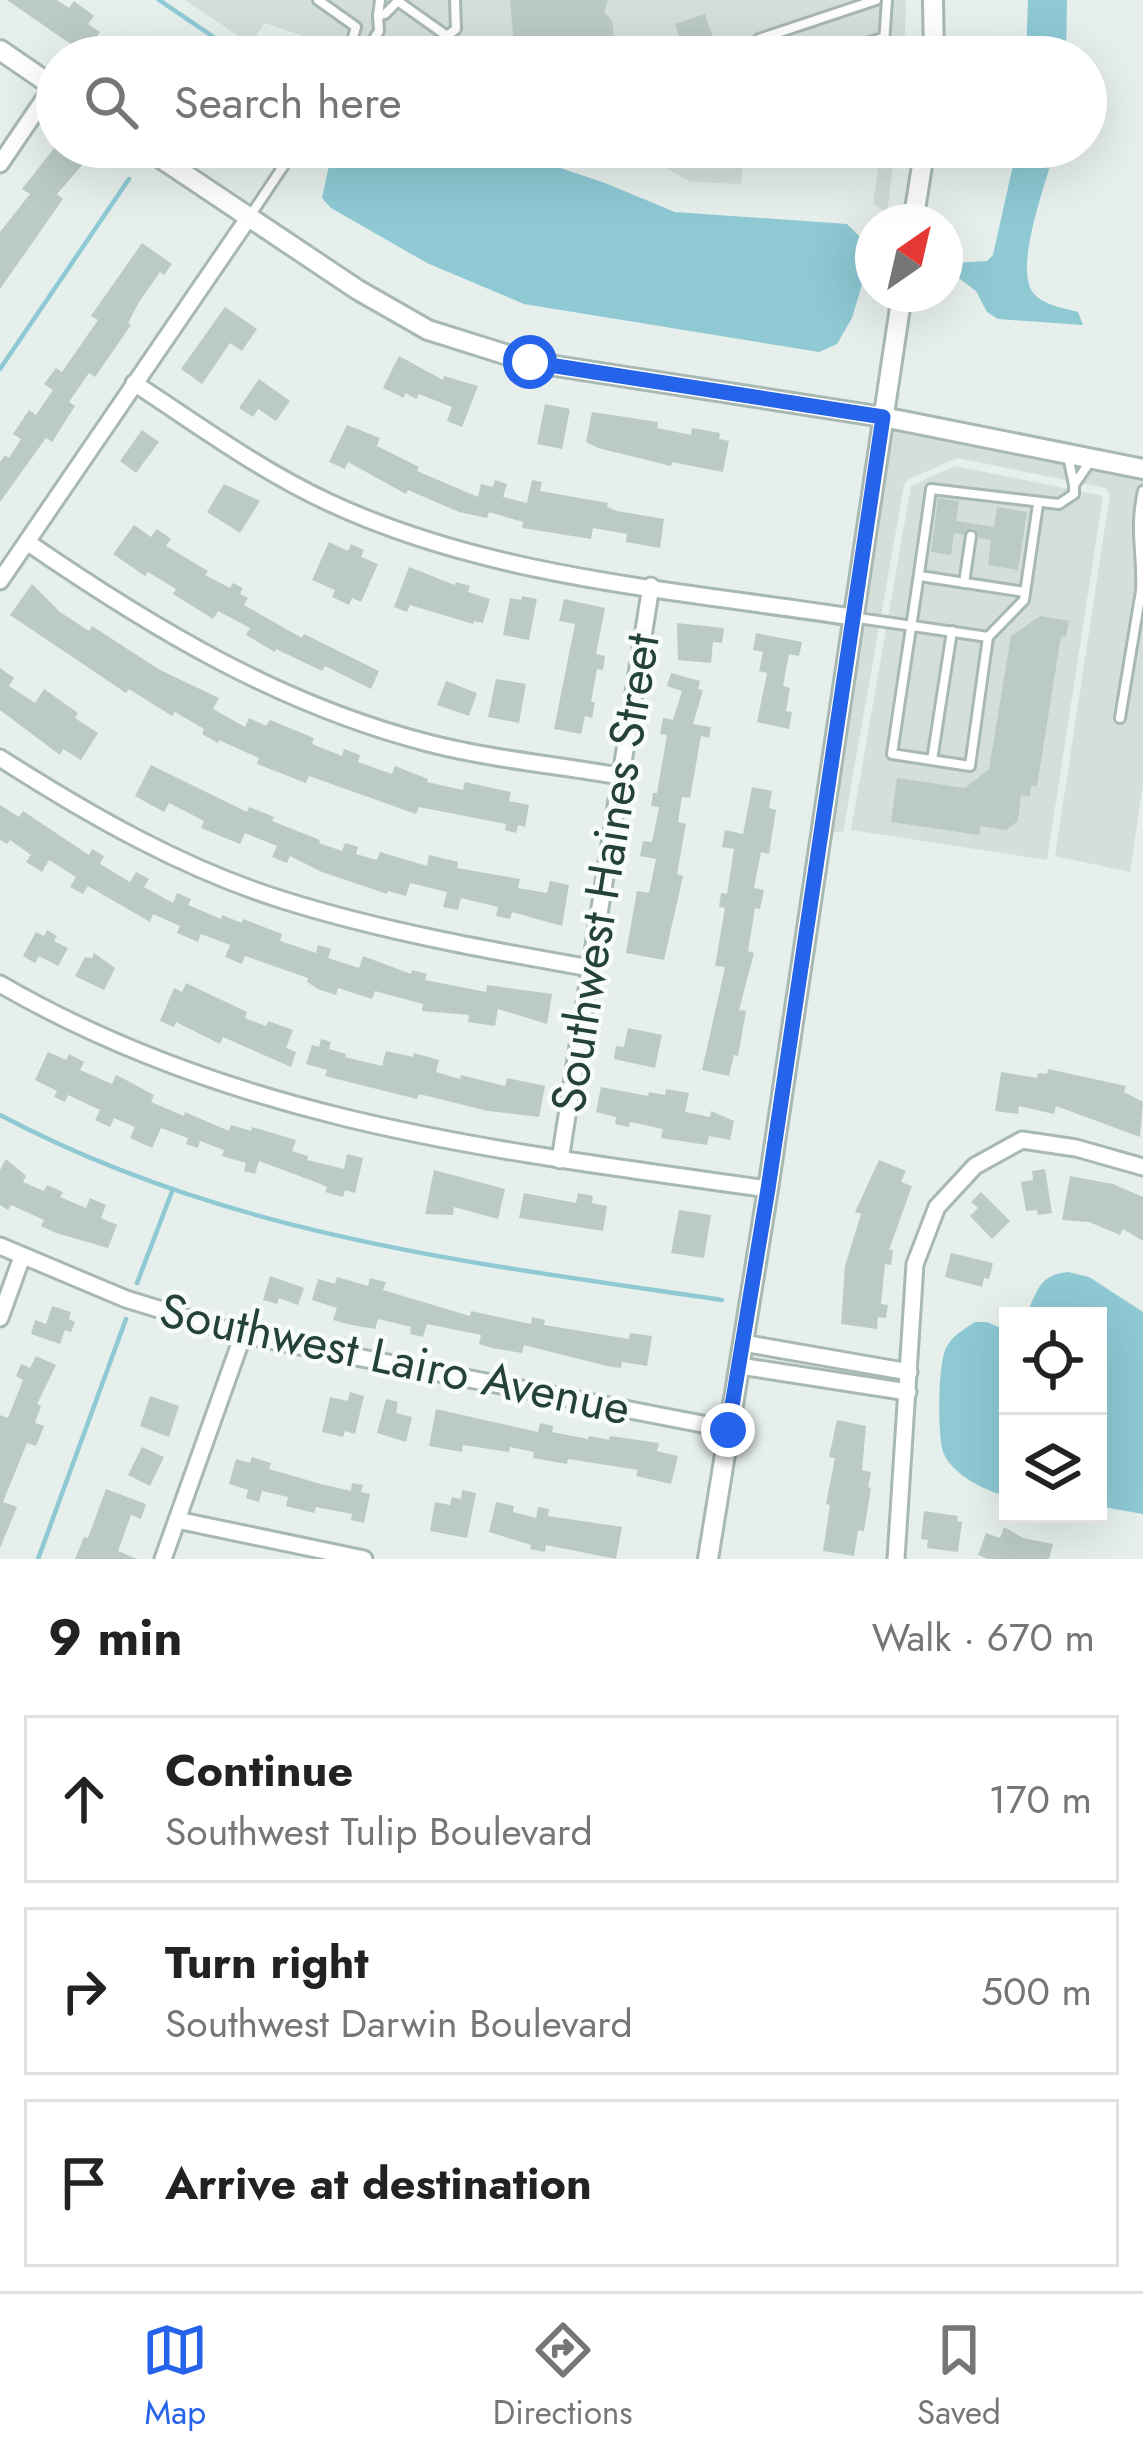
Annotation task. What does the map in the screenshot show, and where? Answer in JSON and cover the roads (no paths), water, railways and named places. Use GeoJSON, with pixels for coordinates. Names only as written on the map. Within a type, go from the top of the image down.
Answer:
{"type":"FeatureCollection","features":[{"type":"Feature","properties":{"kind":"street"},"geometry":{"type":"LineString","coordinates":[[933,0],[934,36]]}},
{"type":"Feature","properties":{"kind":"street"},"geometry":{"type":"LineString","coordinates":[[0,50],[36,74]]}},
{"type":"Feature","properties":{"kind":"street"},"geometry":{"type":"LineString","coordinates":[[0,164],[36,114]]}},
{"type":"Feature","properties":{"kind":"street"},"geometry":{"type":"LineString","coordinates":[[176,168],[358,290],[428,330],[530,362],[883,417],[1143,470]]}},
{"type":"Feature","properties":{"kind":"street"},"geometry":{"type":"LineString","coordinates":[[917,204],[923,168]]}},
{"type":"Feature","properties":{"kind":"street"},"geometry":{"type":"LineString","coordinates":[[0,581],[249,217]]}},
{"type":"Feature","properties":{"kind":"street"},"geometry":{"type":"LineString","coordinates":[[708,1559],[899,312]]}},
{"type":"Feature","properties":{"kind":"street"},"geometry":{"type":"LineString","coordinates":[[134,382],[274,473],[379,523],[485,559],[851,617]]}},
{"type":"Feature","properties":{"kind":"street"},"geometry":{"type":"LineString","coordinates":[[27,542],[136,616],[208,658],[292,697],[429,743],[619,776]]}},
{"type":"Feature","properties":{"kind":"street","name":"Southwest Haines Street"},"geometry":{"type":"LineString","coordinates":[[560,1160],[650,586]]}},
{"type":"Feature","properties":{"kind":"street"},"geometry":{"type":"LineString","coordinates":[[0,758],[125,832],[284,900],[428,939],[590,968]]}},
{"type":"Feature","properties":{"kind":"street"},"geometry":{"type":"LineString","coordinates":[[0,984],[172,1065],[285,1105],[437,1140],[768,1189]]}},
{"type":"Feature","properties":{"kind":"street"},"geometry":{"type":"LineString","coordinates":[[896,1559],[915,1264],[937,1207],[975,1166],[1022,1140],[1076,1148],[1143,1167]]}},
{"type":"Feature","properties":{"kind":"street","name":"Southwest Lairo Avenue"},"geometry":{"type":"LineString","coordinates":[[0,1246],[126,1299],[243,1335],[728,1430]]}},
{"type":"Feature","properties":{"kind":"street"},"geometry":{"type":"LineString","coordinates":[[0,1318],[22,1257]]}},
{"type":"Feature","properties":{"kind":"street"},"geometry":{"type":"LineString","coordinates":[[163,1559],[243,1335]]}},
{"type":"Feature","properties":{"kind":"street"},"geometry":{"type":"LineString","coordinates":[[743,1343],[909,1372]]}},
{"type":"Feature","properties":{"kind":"street"},"geometry":{"type":"LineString","coordinates":[[836,1380],[839,1362]]}},
{"type":"Feature","properties":{"kind":"street"},"geometry":{"type":"LineString","coordinates":[[740,1366],[908,1392]]}},
{"type":"Feature","properties":{"kind":"street"},"geometry":{"type":"LineString","coordinates":[[177,1520],[364,1559]]}},
{"type":"Feature","properties":{"kind":"lane"},"geometry":{"type":"LineString","coordinates":[[318,0],[351,22],[356,36]]}},
{"type":"Feature","properties":{"kind":"lane"},"geometry":{"type":"LineString","coordinates":[[376,36],[380,0]]}},
{"type":"Feature","properties":{"kind":"lane"},"geometry":{"type":"LineString","coordinates":[[378,16],[399,1],[447,35],[456,29],[455,0]]}},
{"type":"Feature","properties":{"kind":"lane"},"geometry":{"type":"LineString","coordinates":[[767,36],[876,0]]}},
{"type":"Feature","properties":{"kind":"lane"},"geometry":{"type":"LineString","coordinates":[[885,36],[887,0]]}},
{"type":"Feature","properties":{"kind":"lane"},"geometry":{"type":"LineString","coordinates":[[249,217],[282,168]]}},
{"type":"Feature","properties":{"kind":"lane"},"geometry":{"type":"LineString","coordinates":[[1038,504],[1024,600],[988,637],[970,766],[892,754],[931,489],[1038,504],[1067,501],[1074,494],[1068,454]]}},
{"type":"Feature","properties":{"kind":"lane"},"geometry":{"type":"LineString","coordinates":[[1074,485],[1092,459]]}},
{"type":"Feature","properties":{"kind":"lane"},"geometry":{"type":"LineString","coordinates":[[1120,718],[1141,591],[1136,521],[1143,491]]}},
{"type":"Feature","properties":{"kind":"lane"},"geometry":{"type":"LineString","coordinates":[[964,583],[971,536]]}},
{"type":"Feature","properties":{"kind":"lane"},"geometry":{"type":"LineString","coordinates":[[920,576],[1025,592]]}},
{"type":"Feature","properties":{"kind":"lane"},"geometry":{"type":"LineString","coordinates":[[851,617],[988,637]]}},
{"type":"Feature","properties":{"kind":"lane"},"geometry":{"type":"LineString","coordinates":[[932,760],[952,631]]}},
{"type":"Feature","properties":{"kind":"water"},"geometry":{"type":"Polygon","coordinates":[[[1028,0],[1067,0],[1066,36],[1027,36],[1028,0]]]}},
{"type":"Feature","properties":{"kind":"water"},"geometry":{"type":"Polygon","coordinates":[[[328,168],[560,168],[675,212],[847,224],[855,232],[855,308],[837,344],[819,352],[524,304],[427,263],[331,208],[322,198],[328,168]]]}},
{"type":"Feature","properties":{"kind":"water"},"geometry":{"type":"Polygon","coordinates":[[[1012,168],[1049,168],[1029,245],[1028,282],[1043,301],[1078,312],[1083,325],[998,319],[987,312],[976,291],[963,281],[963,262],[987,261],[993,255],[1012,168]]]}},
{"type":"Feature","properties":{"kind":"water"},"geometry":{"type":"Polygon","coordinates":[[[1058,1274],[1089,1277],[1143,1312],[1143,1514],[1107,1508],[1107,1307],[1029,1307],[1044,1281],[1058,1274]]]}},
{"type":"Feature","properties":{"kind":"water"},"geometry":{"type":"Polygon","coordinates":[[[975,1322],[999,1327],[999,1493],[963,1475],[944,1454],[939,1400],[943,1356],[959,1333],[975,1322]]]}},
{"type":"Feature","properties":{"kind":"waterway"},"geometry":{"type":"LineString","coordinates":[[159,0],[212,36]]}},
{"type":"Feature","properties":{"kind":"waterway"},"geometry":{"type":"LineString","coordinates":[[0,369],[129,179]]}},
{"type":"Feature","properties":{"kind":"waterway"},"geometry":{"type":"LineString","coordinates":[[0,1115],[86,1156],[263,1217],[444,1257],[722,1300]]}},
{"type":"Feature","properties":{"kind":"waterway"},"geometry":{"type":"LineString","coordinates":[[137,1283],[173,1189]]}},
{"type":"Feature","properties":{"kind":"waterway"},"geometry":{"type":"LineString","coordinates":[[38,1559],[126,1319]]}}]}
